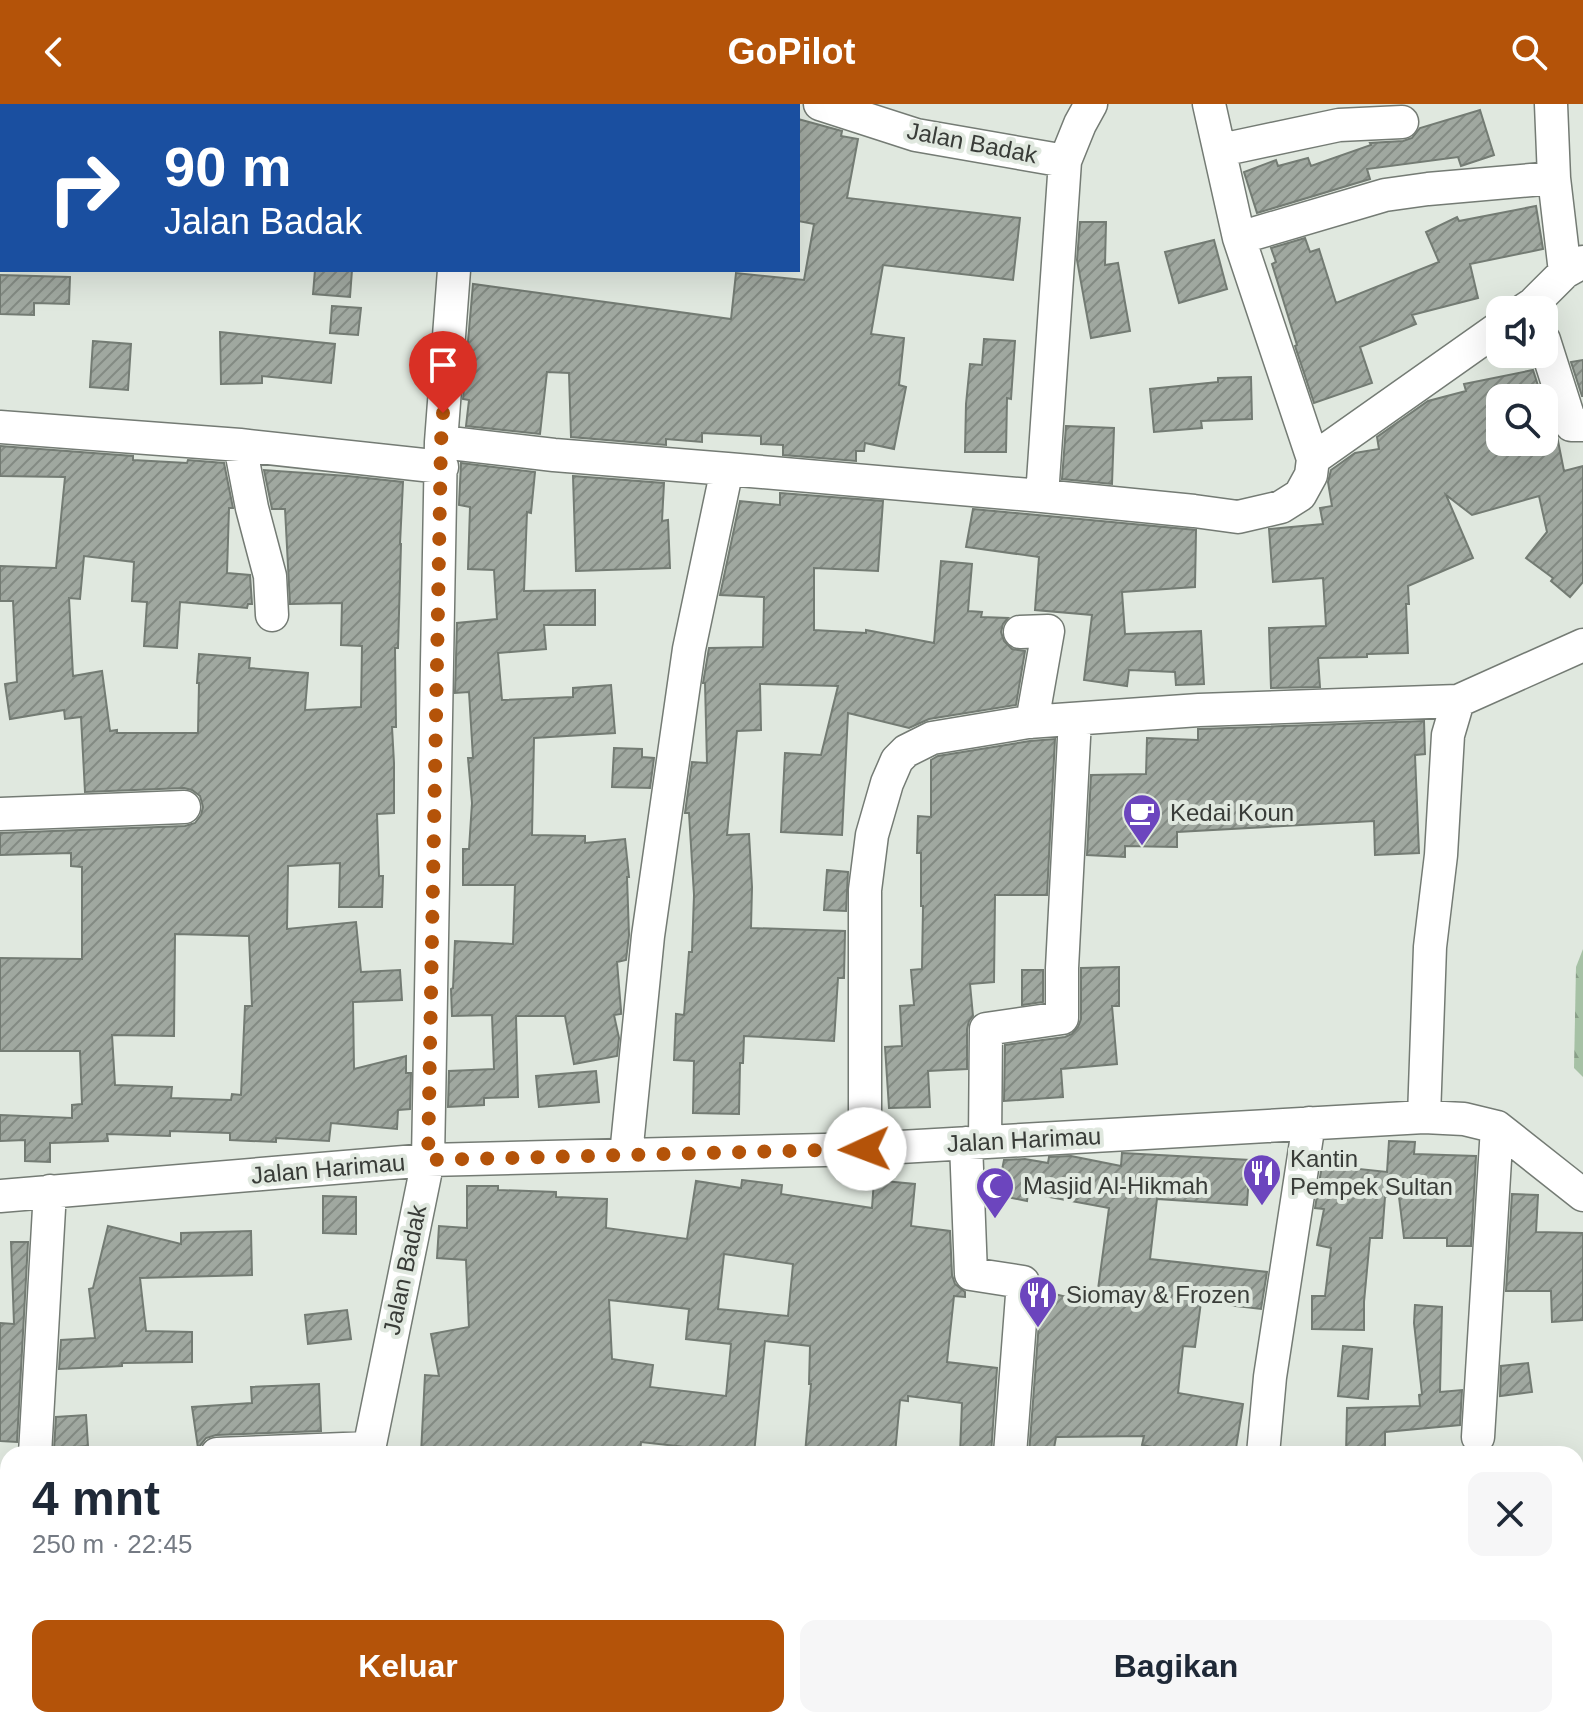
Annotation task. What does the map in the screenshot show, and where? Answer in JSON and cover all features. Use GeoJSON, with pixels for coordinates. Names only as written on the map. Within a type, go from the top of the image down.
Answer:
{"type":"FeatureCollection","features":[{"type":"Feature","properties":{"kind":"street","name":"Jalan Badak"},"geometry":{"type":"LineString","coordinates":[[820,104],[916,135],[1065,161],[1091,104]]}},
{"type":"Feature","properties":{"kind":"street"},"geometry":{"type":"LineString","coordinates":[[0,427],[240,445],[441,454],[554,455],[1042,496],[1238,517],[1281,507],[1300,495],[1311,475],[1313,459],[1239,238],[1209,104]]}},
{"type":"Feature","properties":{"kind":"street"},"geometry":{"type":"LineString","coordinates":[[1543,296],[1574,267],[1554,178],[1551,104]]}},
{"type":"Feature","properties":{"kind":"street"},"geometry":{"type":"LineString","coordinates":[[1221,150],[1342,115],[1402,122]]}},
{"type":"Feature","properties":{"kind":"street"},"geometry":{"type":"LineString","coordinates":[[1042,496],[1065,161]]}},
{"type":"Feature","properties":{"kind":"street"},"geometry":{"type":"LineString","coordinates":[[1239,238],[1385,195],[1554,178]]}},
{"type":"Feature","properties":{"kind":"street","name":"Jalan Badak"},"geometry":{"type":"LineString","coordinates":[[369,1446],[428,1160],[441,454],[454,272]]}},
{"type":"Feature","properties":{"kind":"street"},"geometry":{"type":"LineString","coordinates":[[1313,459],[1486,337]]}},
{"type":"Feature","properties":{"kind":"street"},"geometry":{"type":"LineString","coordinates":[[1553,368],[1571,425],[1583,425]]}},
{"type":"Feature","properties":{"kind":"street"},"geometry":{"type":"LineString","coordinates":[[240,445],[270,576],[272,615]]}},
{"type":"Feature","properties":{"kind":"street"},"geometry":{"type":"LineString","coordinates":[[626,1155],[648,936],[689,649],[727,469]]}},
{"type":"Feature","properties":{"kind":"street"},"geometry":{"type":"LineString","coordinates":[[1020,632],[1048,631],[1032,722]]}},
{"type":"Feature","properties":{"kind":"street"},"geometry":{"type":"LineString","coordinates":[[865,1149],[865,890],[872,835],[887,783],[897,760],[906,751],[932,738],[1032,722],[1199,710],[1458,701],[1583,645]]}},
{"type":"Feature","properties":{"kind":"street"},"geometry":{"type":"LineString","coordinates":[[1424,1117],[1430,947],[1441,855],[1448,735],[1458,701]]}},
{"type":"Feature","properties":{"kind":"street"},"geometry":{"type":"LineString","coordinates":[[1011,1446],[1023,1282],[971,1274],[975,1142],[986,1029],[1062,1018],[1075,719]]}},
{"type":"Feature","properties":{"kind":"street"},"geometry":{"type":"LineString","coordinates":[[0,814],[184,807]]}},
{"type":"Feature","properties":{"kind":"street","name":"Jalan Harimau"},"geometry":{"type":"LineString","coordinates":[[0,1196],[428,1160],[865,1149],[1424,1117],[1464,1119],[1497,1127]]}},
{"type":"Feature","properties":{"kind":"street"},"geometry":{"type":"LineString","coordinates":[[1264,1446],[1270,1377],[1309,1123]]}},
{"type":"Feature","properties":{"kind":"street"},"geometry":{"type":"LineString","coordinates":[[1497,1127],[1583,1195]]}},
{"type":"Feature","properties":{"kind":"street"},"geometry":{"type":"LineString","coordinates":[[1478,1437],[1497,1127]]}},
{"type":"Feature","properties":{"kind":"street"},"geometry":{"type":"LineString","coordinates":[[35,1446],[50,1191]]}},
{"type":"Feature","properties":{"kind":"green space"},"geometry":{"type":"Polygon","coordinates":[[[1583,949],[1583,1077],[1574,1068],[1576,967],[1583,949]]]}},
{"type":"Feature","properties":{"kind":"building"},"geometry":{"type":"Polygon","coordinates":[[[1480,110],[1494,155],[1461,166],[1458,157],[1367,169],[1370,179],[1257,213],[1244,172],[1276,160],[1278,166],[1308,158],[1311,166],[1370,143],[1403,141],[1412,138],[1420,128],[1480,110]]]}},
{"type":"Feature","properties":{"kind":"building"},"geometry":{"type":"Polygon","coordinates":[[[800,120],[842,131],[841,136],[858,139],[847,198],[1020,218],[1013,280],[883,265],[871,334],[904,338],[899,385],[906,387],[894,449],[865,443],[864,451],[856,451],[856,461],[783,455],[783,445],[761,444],[761,436],[702,433],[702,442],[666,439],[666,445],[571,437],[569,373],[547,372],[540,434],[466,426],[469,400],[463,399],[473,284],[731,319],[736,273],[804,280],[814,224],[800,221],[800,120]]]}},
{"type":"Feature","properties":{"kind":"building"},"geometry":{"type":"Polygon","coordinates":[[[1536,206],[1543,249],[1470,264],[1478,298],[1412,315],[1416,324],[1360,347],[1372,383],[1314,403],[1272,264],[1276,262],[1271,248],[1305,238],[1310,252],[1319,249],[1336,303],[1439,262],[1426,232],[1457,217],[1459,221],[1536,206]]]}},
{"type":"Feature","properties":{"kind":"building"},"geometry":{"type":"Polygon","coordinates":[[[1080,222],[1106,222],[1105,265],[1118,263],[1130,331],[1091,338],[1077,260],[1080,222]]]}},
{"type":"Feature","properties":{"kind":"building"},"geometry":{"type":"Polygon","coordinates":[[[1214,240],[1227,289],[1179,303],[1165,252],[1214,240]]]}},
{"type":"Feature","properties":{"kind":"building"},"geometry":{"type":"Polygon","coordinates":[[[315,272],[352,272],[350,297],[313,294],[315,272]]]}},
{"type":"Feature","properties":{"kind":"building"},"geometry":{"type":"Polygon","coordinates":[[[0,275],[70,277],[69,304],[34,303],[34,315],[0,314],[0,275]]]}},
{"type":"Feature","properties":{"kind":"building"},"geometry":{"type":"Polygon","coordinates":[[[332,306],[361,308],[358,335],[330,333],[332,306]]]}},
{"type":"Feature","properties":{"kind":"building"},"geometry":{"type":"Polygon","coordinates":[[[220,332],[335,344],[331,383],[262,376],[262,383],[221,384],[220,332]]]}},
{"type":"Feature","properties":{"kind":"building"},"geometry":{"type":"Polygon","coordinates":[[[984,339],[1015,341],[1011,399],[1007,398],[1006,452],[965,452],[970,364],[982,365],[984,339]]]}},
{"type":"Feature","properties":{"kind":"building"},"geometry":{"type":"Polygon","coordinates":[[[93,341],[131,344],[128,390],[90,387],[93,341]]]}},
{"type":"Feature","properties":{"kind":"building"},"geometry":{"type":"Polygon","coordinates":[[[1583,360],[1583,396],[1582,396],[1571,362],[1583,360]]]}},
{"type":"Feature","properties":{"kind":"building"},"geometry":{"type":"Polygon","coordinates":[[[1533,370],[1538,384],[1486,384],[1486,456],[1558,456],[1558,441],[1564,471],[1583,466],[1583,582],[1570,597],[1551,581],[1553,578],[1526,558],[1547,532],[1539,496],[1472,515],[1446,495],[1473,558],[1408,586],[1408,653],[1318,658],[1320,687],[1271,688],[1269,628],[1326,626],[1323,578],[1273,582],[1269,529],[1323,524],[1320,508],[1332,506],[1328,482],[1331,470],[1355,453],[1379,449],[1377,437],[1428,401],[1466,391],[1464,384],[1533,370]]]}},
{"type":"Feature","properties":{"kind":"building"},"geometry":{"type":"Polygon","coordinates":[[[1251,377],[1252,419],[1201,421],[1202,428],[1154,432],[1150,389],[1218,382],[1218,378],[1251,377]]]}},
{"type":"Feature","properties":{"kind":"building"},"geometry":{"type":"Polygon","coordinates":[[[1066,426],[1114,428],[1112,484],[1062,479],[1066,426]]]}},
{"type":"Feature","properties":{"kind":"building"},"geometry":{"type":"Polygon","coordinates":[[[0,446],[133,456],[133,460],[224,463],[233,508],[229,508],[227,573],[250,575],[252,604],[248,604],[247,608],[180,602],[177,648],[144,646],[147,602],[132,601],[134,562],[84,556],[80,599],[69,598],[73,676],[102,671],[110,731],[117,730],[117,733],[198,733],[199,654],[250,658],[249,668],[308,673],[305,710],[361,707],[362,646],[341,645],[342,603],[290,604],[285,509],[272,509],[264,470],[403,482],[398,648],[395,648],[396,727],[392,727],[394,813],[377,814],[379,876],[383,876],[382,907],[339,907],[340,863],[288,866],[287,929],[356,922],[361,972],[400,970],[402,1000],[353,1002],[354,1069],[406,1056],[406,1073],[411,1073],[410,1109],[398,1110],[397,1129],[331,1123],[329,1141],[276,1138],[276,1142],[230,1140],[230,1133],[170,1131],[170,1136],[107,1134],[108,1141],[50,1143],[50,1162],[25,1161],[25,1140],[0,1141],[0,1115],[72,1118],[72,1105],[82,1104],[80,1051],[0,1051],[0,958],[82,959],[82,867],[71,866],[71,853],[0,855],[0,833],[185,826],[195,823],[203,807],[200,796],[184,788],[85,792],[81,717],[65,719],[64,710],[10,719],[5,684],[17,682],[13,601],[0,601],[0,566],[56,568],[65,477],[0,476],[0,446]],[[175,934],[174,1036],[112,1035],[115,1085],[172,1087],[171,1098],[231,1100],[232,1094],[241,1095],[245,1006],[252,1006],[249,936],[175,934]]]}},
{"type":"Feature","properties":{"kind":"building"},"geometry":{"type":"Polygon","coordinates":[[[461,463],[535,472],[531,513],[527,512],[524,591],[595,590],[595,625],[544,625],[546,649],[498,653],[502,700],[573,697],[573,688],[611,685],[615,733],[534,738],[532,835],[585,836],[585,843],[625,839],[629,877],[629,935],[626,960],[617,962],[621,1014],[614,1015],[619,1038],[617,1056],[574,1064],[565,1016],[516,1016],[518,1097],[484,1098],[484,1105],[448,1107],[449,1071],[494,1069],[492,1015],[452,1016],[455,941],[513,944],[515,885],[463,885],[463,849],[469,849],[472,803],[468,758],[473,758],[469,692],[455,693],[457,623],[497,619],[494,570],[468,569],[470,507],[459,505],[461,463]]]}},
{"type":"Feature","properties":{"kind":"building"},"geometry":{"type":"Polygon","coordinates":[[[573,476],[664,483],[662,521],[668,520],[670,568],[576,571],[573,476]]]}},
{"type":"Feature","properties":{"kind":"building"},"geometry":{"type":"Polygon","coordinates":[[[780,493],[883,501],[878,571],[814,568],[814,630],[866,633],[866,630],[934,643],[941,561],[972,564],[968,611],[982,612],[981,617],[1008,618],[1001,632],[1004,641],[1012,649],[1025,651],[1016,705],[929,719],[909,728],[848,713],[842,835],[781,832],[785,753],[821,755],[838,686],[760,684],[761,730],[737,731],[727,835],[749,834],[751,928],[845,931],[844,978],[838,978],[834,1041],[744,1036],[739,1114],[693,1113],[694,1061],[674,1060],[676,1014],[684,1015],[689,952],[692,952],[694,895],[689,813],[685,813],[692,762],[707,763],[703,683],[709,648],[763,647],[764,597],[720,595],[740,501],[780,505],[780,493]]]}},
{"type":"Feature","properties":{"kind":"building"},"geometry":{"type":"Polygon","coordinates":[[[973,509],[1196,530],[1195,587],[1122,592],[1125,634],[1201,631],[1204,684],[1176,685],[1175,672],[1129,670],[1127,686],[1084,680],[1092,615],[1035,610],[1039,557],[966,547],[973,509]]]}},
{"type":"Feature","properties":{"kind":"building"},"geometry":{"type":"Polygon","coordinates":[[[1424,721],[1425,754],[1415,755],[1419,853],[1375,855],[1374,821],[1177,832],[1177,847],[1125,846],[1125,857],[1087,855],[1091,775],[1146,774],[1147,738],[1198,740],[1198,729],[1424,721]]]}},
{"type":"Feature","properties":{"kind":"building"},"geometry":{"type":"Polygon","coordinates":[[[1055,739],[1047,895],[995,895],[994,982],[970,984],[973,1016],[967,1029],[967,1069],[928,1071],[930,1107],[889,1108],[885,1047],[902,1046],[900,1006],[914,1005],[911,970],[922,969],[923,906],[921,853],[917,853],[918,816],[931,817],[931,760],[938,756],[1055,739]]]}},
{"type":"Feature","properties":{"kind":"building"},"geometry":{"type":"Polygon","coordinates":[[[614,748],[642,749],[642,757],[654,758],[650,788],[612,787],[614,748]]]}},
{"type":"Feature","properties":{"kind":"building"},"geometry":{"type":"Polygon","coordinates":[[[827,870],[848,872],[846,911],[824,910],[827,870]]]}},
{"type":"Feature","properties":{"kind":"building"},"geometry":{"type":"Polygon","coordinates":[[[1119,967],[1119,1006],[1112,1006],[1117,1064],[1061,1069],[1063,1097],[1004,1101],[1005,1045],[1072,1034],[1081,1019],[1081,968],[1119,967]]]}},
{"type":"Feature","properties":{"kind":"building"},"geometry":{"type":"Polygon","coordinates":[[[1022,970],[1043,970],[1043,1002],[1022,1005],[1022,970]]]}},
{"type":"Feature","properties":{"kind":"building"},"geometry":{"type":"Polygon","coordinates":[[[596,1071],[599,1102],[539,1107],[536,1076],[596,1071]]]}},
{"type":"Feature","properties":{"kind":"building"},"geometry":{"type":"Polygon","coordinates":[[[1389,1141],[1415,1142],[1414,1154],[1476,1156],[1471,1246],[1447,1246],[1447,1238],[1404,1238],[1399,1197],[1385,1197],[1382,1238],[1370,1238],[1364,1330],[1312,1329],[1312,1296],[1325,1296],[1331,1248],[1317,1245],[1324,1209],[1315,1208],[1322,1165],[1387,1172],[1389,1141]]]}},
{"type":"Feature","properties":{"kind":"building"},"geometry":{"type":"Polygon","coordinates":[[[1122,1153],[1250,1160],[1247,1205],[1157,1199],[1150,1259],[1267,1272],[1261,1309],[1201,1302],[1195,1347],[1183,1346],[1178,1393],[1243,1404],[1236,1446],[1147,1446],[1142,1445],[1144,1436],[1056,1437],[1054,1446],[1030,1446],[1039,1322],[1046,1292],[1096,1304],[1109,1208],[1028,1193],[1027,1201],[997,1195],[1004,1160],[1025,1159],[1048,1163],[1049,1157],[1071,1156],[1121,1166],[1122,1153]]]}},
{"type":"Feature","properties":{"kind":"building"},"geometry":{"type":"Polygon","coordinates":[[[742,1180],[782,1185],[781,1194],[872,1208],[874,1180],[915,1184],[911,1226],[950,1231],[952,1275],[955,1284],[965,1292],[965,1297],[954,1296],[947,1362],[997,1368],[992,1446],[960,1446],[962,1403],[908,1396],[908,1401],[900,1400],[896,1446],[806,1446],[811,1384],[810,1346],[765,1341],[755,1446],[677,1446],[641,1442],[641,1446],[421,1446],[425,1375],[439,1376],[431,1334],[469,1327],[466,1260],[437,1258],[439,1226],[467,1228],[467,1186],[498,1186],[498,1190],[556,1192],[556,1197],[607,1199],[606,1228],[687,1239],[696,1181],[741,1188],[742,1180]],[[724,1254],[718,1309],[788,1316],[793,1264],[724,1254]],[[609,1300],[612,1359],[653,1365],[650,1387],[726,1396],[731,1344],[686,1339],[689,1309],[609,1300]]]}},
{"type":"Feature","properties":{"kind":"building"},"geometry":{"type":"Polygon","coordinates":[[[1512,1194],[1538,1195],[1536,1232],[1583,1233],[1583,1320],[1552,1322],[1551,1291],[1506,1291],[1512,1194]]]}},
{"type":"Feature","properties":{"kind":"building"},"geometry":{"type":"Polygon","coordinates":[[[323,1196],[356,1197],[356,1234],[323,1233],[323,1196]]]}},
{"type":"Feature","properties":{"kind":"building"},"geometry":{"type":"Polygon","coordinates":[[[108,1226],[181,1244],[181,1233],[251,1231],[252,1275],[140,1278],[146,1331],[192,1332],[192,1362],[122,1363],[122,1366],[59,1369],[61,1340],[95,1338],[89,1289],[93,1288],[108,1226]]]}},
{"type":"Feature","properties":{"kind":"building"},"geometry":{"type":"Polygon","coordinates":[[[11,1242],[28,1242],[17,1442],[0,1441],[0,1323],[14,1324],[11,1242]]]}},
{"type":"Feature","properties":{"kind":"building"},"geometry":{"type":"Polygon","coordinates":[[[1415,1305],[1442,1307],[1440,1392],[1462,1390],[1460,1425],[1385,1432],[1385,1446],[1346,1446],[1347,1408],[1420,1406],[1419,1395],[1422,1394],[1414,1323],[1415,1305]]]}},
{"type":"Feature","properties":{"kind":"building"},"geometry":{"type":"Polygon","coordinates":[[[347,1310],[351,1339],[308,1344],[305,1315],[347,1310]]]}},
{"type":"Feature","properties":{"kind":"building"},"geometry":{"type":"Polygon","coordinates":[[[1343,1346],[1372,1349],[1368,1399],[1338,1396],[1343,1346]]]}},
{"type":"Feature","properties":{"kind":"building"},"geometry":{"type":"Polygon","coordinates":[[[1528,1363],[1532,1392],[1500,1396],[1501,1366],[1528,1363]]]}},
{"type":"Feature","properties":{"kind":"building"},"geometry":{"type":"Polygon","coordinates":[[[319,1384],[321,1431],[216,1435],[206,1438],[198,1446],[192,1407],[252,1403],[251,1387],[319,1384]]]}},
{"type":"Feature","properties":{"kind":"building"},"geometry":{"type":"Polygon","coordinates":[[[86,1415],[88,1446],[54,1446],[56,1417],[86,1415]]]}},
{"type":"Feature","properties":{"kind":"place","name":"Kedai Koun"},"geometry":{"type":"Point","coordinates":[1142,847]}},
{"type":"Feature","properties":{"kind":"place","name":"Kantin Pempek Sultan"},"geometry":{"type":"Point","coordinates":[1262,1207]}},
{"type":"Feature","properties":{"kind":"place","name":"Masjid Al-Hikmah"},"geometry":{"type":"Point","coordinates":[995,1220]}},
{"type":"Feature","properties":{"kind":"place","name":"Siomay & Frozen"},"geometry":{"type":"Point","coordinates":[1038,1329]}},
{"type":"Feature","properties":{"kind":"route"},"geometry":{"type":"LineString","coordinates":[[443,413],[428,1160],[865,1149]]}}]}
